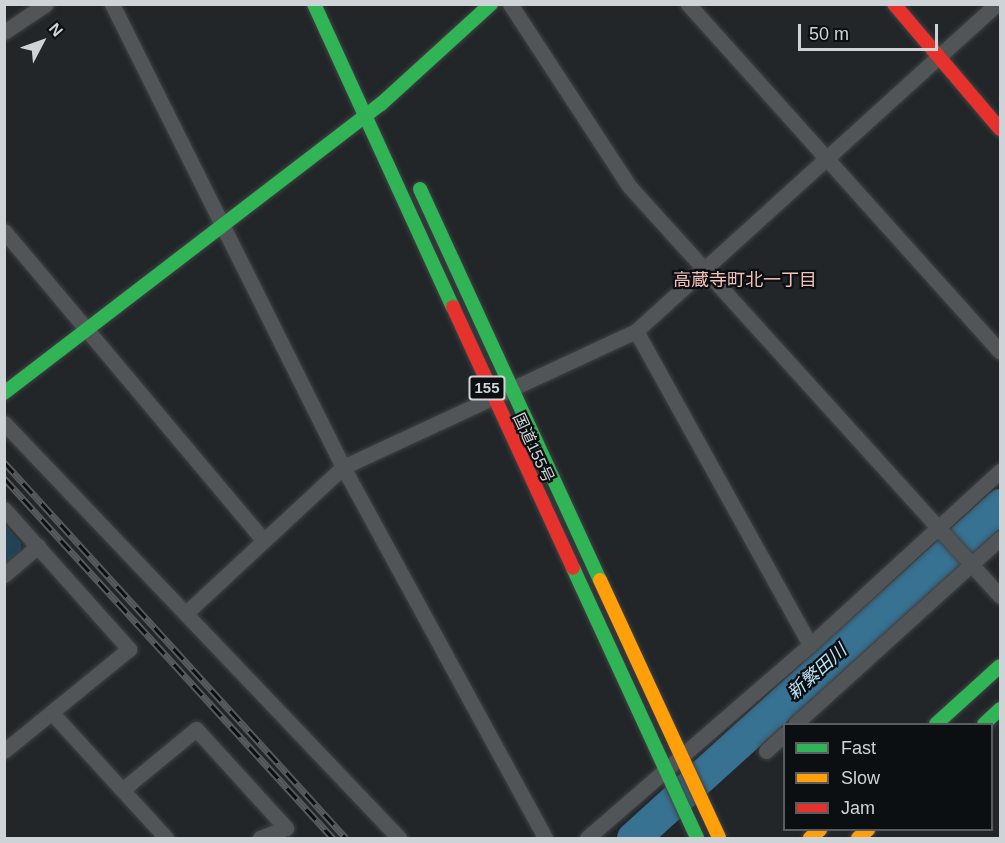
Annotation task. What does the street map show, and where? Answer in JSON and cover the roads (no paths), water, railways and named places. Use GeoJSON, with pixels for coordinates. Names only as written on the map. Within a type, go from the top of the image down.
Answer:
{"type":"FeatureCollection","features":[{"type":"Feature","properties":{"kind":"main road","name":"国道155号"},"geometry":{"type":"LineString","coordinates":[[314,4],[491,397],[698,838]]}},
{"type":"Feature","properties":{"kind":"main road"},"geometry":{"type":"LineString","coordinates":[[4,393],[366,116],[491,4]]}},
{"type":"Feature","properties":{"kind":"main road"},"geometry":{"type":"LineString","coordinates":[[894,4],[1000,129]]}},
{"type":"Feature","properties":{"kind":"main road","name":"国道155号"},"geometry":{"type":"LineString","coordinates":[[415,178],[719,838]]}},
{"type":"Feature","properties":{"kind":"main road"},"geometry":{"type":"LineString","coordinates":[[937,723],[1000,666]]}},
{"type":"Feature","properties":{"kind":"main road"},"geometry":{"type":"LineString","coordinates":[[985,723],[1000,709]]}},
{"type":"Feature","properties":{"kind":"street"},"geometry":{"type":"LineString","coordinates":[[4,32],[46,4]]}},
{"type":"Feature","properties":{"kind":"street"},"geometry":{"type":"LineString","coordinates":[[112,4],[343,467],[545,838]]}},
{"type":"Feature","properties":{"kind":"street"},"geometry":{"type":"LineString","coordinates":[[510,4],[629,186],[1000,596]]}},
{"type":"Feature","properties":{"kind":"street"},"geometry":{"type":"LineString","coordinates":[[687,4],[1000,352]]}},
{"type":"Feature","properties":{"kind":"street"},"geometry":{"type":"LineString","coordinates":[[186,613],[343,467],[636,331],[997,4]]}},
{"type":"Feature","properties":{"kind":"street"},"geometry":{"type":"LineString","coordinates":[[4,231],[263,540]]}},
{"type":"Feature","properties":{"kind":"street"},"geometry":{"type":"LineString","coordinates":[[636,331],[810,645]]}},
{"type":"Feature","properties":{"kind":"street"},"geometry":{"type":"LineString","coordinates":[[4,423],[399,838]]}},
{"type":"Feature","properties":{"kind":"street"},"geometry":{"type":"LineString","coordinates":[[587,838],[810,645],[1000,471]]}},
{"type":"Feature","properties":{"kind":"street"},"geometry":{"type":"LineString","coordinates":[[4,509],[129,649],[4,751]]}},
{"type":"Feature","properties":{"kind":"street"},"geometry":{"type":"LineString","coordinates":[[796,723],[1000,538]]}},
{"type":"Feature","properties":{"kind":"street"},"geometry":{"type":"LineString","coordinates":[[4,575],[38,546]]}},
{"type":"Feature","properties":{"kind":"street"},"geometry":{"type":"LineString","coordinates":[[52,713],[165,838]]}},
{"type":"Feature","properties":{"kind":"street"},"geometry":{"type":"LineString","coordinates":[[122,790],[196,729],[286,828],[260,838]]}},
{"type":"Feature","properties":{"kind":"street"},"geometry":{"type":"LineString","coordinates":[[766,751],[783,735]]}},
{"type":"Feature","properties":{"kind":"waterway","name":"新繁田川"},"geometry":{"type":"LineString","coordinates":[[633,838],[1000,505]]}},
{"type":"Feature","properties":{"kind":"railway"},"geometry":{"type":"LineString","coordinates":[[4,462],[346,838]]}},
{"type":"Feature","properties":{"kind":"railway"},"geometry":{"type":"LineString","coordinates":[[4,478],[333,838]]}},
{"type":"Feature","properties":{"kind":"district","name":"高蔵寺町北一丁目"},"geometry":{"type":"Point","coordinates":[745,280]}}]}
